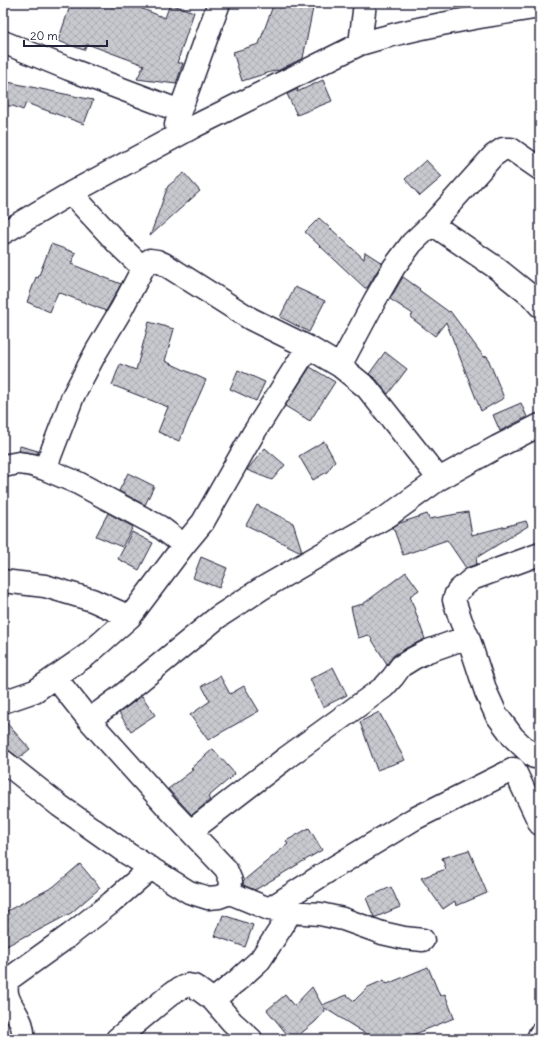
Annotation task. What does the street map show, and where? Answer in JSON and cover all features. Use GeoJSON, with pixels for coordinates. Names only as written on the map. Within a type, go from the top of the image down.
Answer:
{"type":"FeatureCollection","features":[{"type":"Feature","properties":{"kind":"street"},"geometry":{"type":"LineString","coordinates":[[173,138],[180,111],[219,3]]}},
{"type":"Feature","properties":{"kind":"street"},"geometry":{"type":"LineString","coordinates":[[360,44],[365,3]]}},
{"type":"Feature","properties":{"kind":"street"},"geometry":{"type":"LineString","coordinates":[[3,233],[71,193],[173,138],[360,44],[387,36],[454,21],[540,7]]}},
{"type":"Feature","properties":{"kind":"street"},"geometry":{"type":"LineString","coordinates":[[3,42],[180,111]]}},
{"type":"Feature","properties":{"kind":"street"},"geometry":{"type":"LineString","coordinates":[[340,366],[394,267],[412,243],[432,224],[493,156],[503,149],[511,149],[540,168]]}},
{"type":"Feature","properties":{"kind":"street"},"geometry":{"type":"LineString","coordinates":[[71,193],[119,245],[143,268]]}},
{"type":"Feature","properties":{"kind":"street"},"geometry":{"type":"LineString","coordinates":[[432,224],[495,267],[532,296],[540,306]]}},
{"type":"Feature","properties":{"kind":"street"},"geometry":{"type":"LineString","coordinates":[[45,469],[73,396],[143,268],[150,260],[164,264],[250,318],[308,347],[340,366],[367,388],[439,479]]}},
{"type":"Feature","properties":{"kind":"street"},"geometry":{"type":"LineString","coordinates":[[3,702],[34,691],[87,655],[130,617],[203,522],[253,434],[308,347]]}},
{"type":"Feature","properties":{"kind":"street"},"geometry":{"type":"LineString","coordinates":[[88,720],[120,697],[218,617],[261,589],[388,516],[439,479],[540,425]]}},
{"type":"Feature","properties":{"kind":"street"},"geometry":{"type":"LineString","coordinates":[[3,466],[19,463],[32,465],[78,483],[160,527],[184,545]]}},
{"type":"Feature","properties":{"kind":"street"},"geometry":{"type":"LineString","coordinates":[[269,909],[414,819],[514,769],[537,755],[512,736],[496,714],[486,692],[454,600],[459,590],[472,579],[540,554]]}},
{"type":"Feature","properties":{"kind":"street"},"geometry":{"type":"LineString","coordinates":[[3,581],[45,586],[92,600],[130,617]]}},
{"type":"Feature","properties":{"kind":"street"},"geometry":{"type":"LineString","coordinates":[[191,831],[286,758],[384,687],[401,666],[428,651],[468,637]]}},
{"type":"Feature","properties":{"kind":"street"},"geometry":{"type":"LineString","coordinates":[[55,676],[88,720],[226,869],[231,881],[230,893]]}},
{"type":"Feature","properties":{"kind":"street"},"geometry":{"type":"LineString","coordinates":[[3,761],[60,806],[128,854],[189,892],[208,898],[220,898],[230,893],[269,909],[320,914],[343,919],[382,933],[404,938],[423,940]]}},
{"type":"Feature","properties":{"kind":"street"},"geometry":{"type":"LineString","coordinates":[[514,769],[540,824]]}},
{"type":"Feature","properties":{"kind":"street"},"geometry":{"type":"LineString","coordinates":[[24,1039],[22,1024],[10,1003],[6,991],[6,984],[9,979],[111,903],[151,868]]}},
{"type":"Feature","properties":{"kind":"street"},"geometry":{"type":"LineString","coordinates":[[213,1000],[260,960],[290,912]]}},
{"type":"Feature","properties":{"kind":"street"},"geometry":{"type":"LineString","coordinates":[[116,1039],[172,993],[188,985],[194,986],[213,1000],[232,1022],[250,1039]]}},
{"type":"Feature","properties":{"kind":"street"},"geometry":{"type":"LineString","coordinates":[[538,1039],[540,1034]]}},
{"type":"Feature","properties":{"kind":"building"},"geometry":{"type":"Polygon","coordinates":[[[71,3],[128,3],[165,18],[170,4],[194,12],[177,63],[183,63],[176,84],[137,79],[144,65],[87,44],[84,50],[58,41],[71,3]]]}},
{"type":"Feature","properties":{"kind":"building"},"geometry":{"type":"Polygon","coordinates":[[[274,3],[314,3],[303,58],[277,71],[242,81],[233,52],[259,44],[274,3]]]}},
{"type":"Feature","properties":{"kind":"building"},"geometry":{"type":"Polygon","coordinates":[[[323,80],[332,101],[297,115],[287,94],[298,89],[297,92],[323,80]]]}},
{"type":"Feature","properties":{"kind":"building"},"geometry":{"type":"Polygon","coordinates":[[[3,81],[93,100],[84,124],[26,103],[23,110],[13,106],[3,106],[3,81]]]}},
{"type":"Feature","properties":{"kind":"building"},"geometry":{"type":"Polygon","coordinates":[[[426,160],[442,177],[420,196],[405,179],[426,160]]]}},
{"type":"Feature","properties":{"kind":"building"},"geometry":{"type":"Polygon","coordinates":[[[184,173],[200,191],[150,236],[168,186],[184,173]]]}},
{"type":"Feature","properties":{"kind":"building"},"geometry":{"type":"Polygon","coordinates":[[[319,218],[364,259],[365,252],[382,263],[367,288],[365,288],[305,232],[319,218]]]}},
{"type":"Feature","properties":{"kind":"building"},"geometry":{"type":"Polygon","coordinates":[[[51,244],[76,253],[71,264],[121,284],[106,311],[58,292],[50,312],[27,302],[36,277],[38,278],[51,244]]]}},
{"type":"Feature","properties":{"kind":"building"},"geometry":{"type":"Polygon","coordinates":[[[403,277],[449,312],[450,311],[484,357],[487,356],[504,398],[481,411],[446,322],[435,336],[410,317],[413,314],[390,299],[403,277]]]}},
{"type":"Feature","properties":{"kind":"building"},"geometry":{"type":"Polygon","coordinates":[[[295,287],[325,301],[309,332],[280,317],[295,287]]]}},
{"type":"Feature","properties":{"kind":"building"},"geometry":{"type":"Polygon","coordinates":[[[149,322],[174,329],[165,361],[206,380],[179,441],[158,432],[168,407],[112,385],[120,364],[136,370],[149,322]]]}},
{"type":"Feature","properties":{"kind":"building"},"geometry":{"type":"Polygon","coordinates":[[[385,352],[407,369],[388,394],[377,380],[369,374],[385,352]]]}},
{"type":"Feature","properties":{"kind":"building"},"geometry":{"type":"Polygon","coordinates":[[[310,367],[335,382],[310,421],[285,406],[310,367]]]}},
{"type":"Feature","properties":{"kind":"building"},"geometry":{"type":"Polygon","coordinates":[[[238,370],[265,382],[256,401],[230,389],[238,370]]]}},
{"type":"Feature","properties":{"kind":"building"},"geometry":{"type":"Polygon","coordinates":[[[521,403],[527,417],[500,431],[493,415],[521,403]]]}},
{"type":"Feature","properties":{"kind":"building"},"geometry":{"type":"Polygon","coordinates":[[[324,441],[335,461],[327,472],[313,480],[299,456],[324,441]]]}},
{"type":"Feature","properties":{"kind":"building"},"geometry":{"type":"Polygon","coordinates":[[[20,446],[38,451],[38,454],[19,451],[20,446]]]}},
{"type":"Feature","properties":{"kind":"building"},"geometry":{"type":"Polygon","coordinates":[[[265,448],[285,465],[272,480],[247,470],[265,448]]]}},
{"type":"Feature","properties":{"kind":"building"},"geometry":{"type":"Polygon","coordinates":[[[128,473],[154,486],[145,505],[119,491],[128,473]]]}},
{"type":"Feature","properties":{"kind":"building"},"geometry":{"type":"Polygon","coordinates":[[[257,505],[293,523],[302,551],[301,552],[246,525],[257,505]]]}},
{"type":"Feature","properties":{"kind":"building"},"geometry":{"type":"Polygon","coordinates":[[[468,512],[472,535],[526,521],[528,526],[476,558],[477,564],[466,568],[447,540],[403,555],[393,527],[400,523],[427,514],[429,519],[468,512]]]}},
{"type":"Feature","properties":{"kind":"building"},"geometry":{"type":"Polygon","coordinates":[[[108,513],[133,527],[122,547],[96,536],[108,513]]]}},
{"type":"Feature","properties":{"kind":"building"},"geometry":{"type":"Polygon","coordinates":[[[132,532],[153,543],[139,570],[118,559],[132,532]]]}},
{"type":"Feature","properties":{"kind":"building"},"geometry":{"type":"Polygon","coordinates":[[[201,557],[227,568],[219,588],[193,578],[201,557]]]}},
{"type":"Feature","properties":{"kind":"building"},"geometry":{"type":"Polygon","coordinates":[[[406,572],[419,590],[410,596],[425,639],[394,655],[387,664],[369,635],[358,638],[351,607],[363,604],[406,572]]]}},
{"type":"Feature","properties":{"kind":"building"},"geometry":{"type":"Polygon","coordinates":[[[333,667],[347,695],[323,707],[310,679],[333,667]]]}},
{"type":"Feature","properties":{"kind":"building"},"geometry":{"type":"Polygon","coordinates":[[[220,676],[230,694],[244,686],[259,711],[208,740],[190,715],[210,701],[202,686],[220,676]]]}},
{"type":"Feature","properties":{"kind":"building"},"geometry":{"type":"Polygon","coordinates":[[[142,696],[155,715],[131,731],[119,713],[142,696]]]}},
{"type":"Feature","properties":{"kind":"building"},"geometry":{"type":"Polygon","coordinates":[[[379,712],[405,760],[377,770],[360,722],[379,712]]]}},
{"type":"Feature","properties":{"kind":"building"},"geometry":{"type":"Polygon","coordinates":[[[3,719],[30,749],[19,758],[10,751],[3,749],[3,719]]]}},
{"type":"Feature","properties":{"kind":"building"},"geometry":{"type":"Polygon","coordinates":[[[213,749],[235,774],[208,797],[210,800],[192,815],[168,789],[193,770],[191,768],[213,749]]]}},
{"type":"Feature","properties":{"kind":"building"},"geometry":{"type":"Polygon","coordinates":[[[309,828],[322,850],[255,890],[243,885],[243,881],[288,844],[286,841],[309,828]]]}},
{"type":"Feature","properties":{"kind":"building"},"geometry":{"type":"Polygon","coordinates":[[[469,850],[487,893],[456,906],[455,901],[443,909],[421,878],[446,869],[442,858],[469,850]]]}},
{"type":"Feature","properties":{"kind":"building"},"geometry":{"type":"Polygon","coordinates":[[[80,864],[100,888],[71,913],[3,948],[3,913],[53,887],[80,864]]]}},
{"type":"Feature","properties":{"kind":"building"},"geometry":{"type":"Polygon","coordinates":[[[391,887],[400,907],[374,917],[366,898],[391,887]]]}},
{"type":"Feature","properties":{"kind":"building"},"geometry":{"type":"Polygon","coordinates":[[[223,915],[253,925],[245,947],[215,936],[223,915]]]}},
{"type":"Feature","properties":{"kind":"building"},"geometry":{"type":"Polygon","coordinates":[[[428,967],[440,996],[445,994],[454,1018],[403,1039],[374,1039],[323,1007],[325,1011],[315,1022],[294,1039],[291,1039],[267,1010],[285,995],[294,1006],[312,987],[322,1005],[347,995],[354,1001],[368,987],[384,980],[387,984],[428,967]]]}}]}
